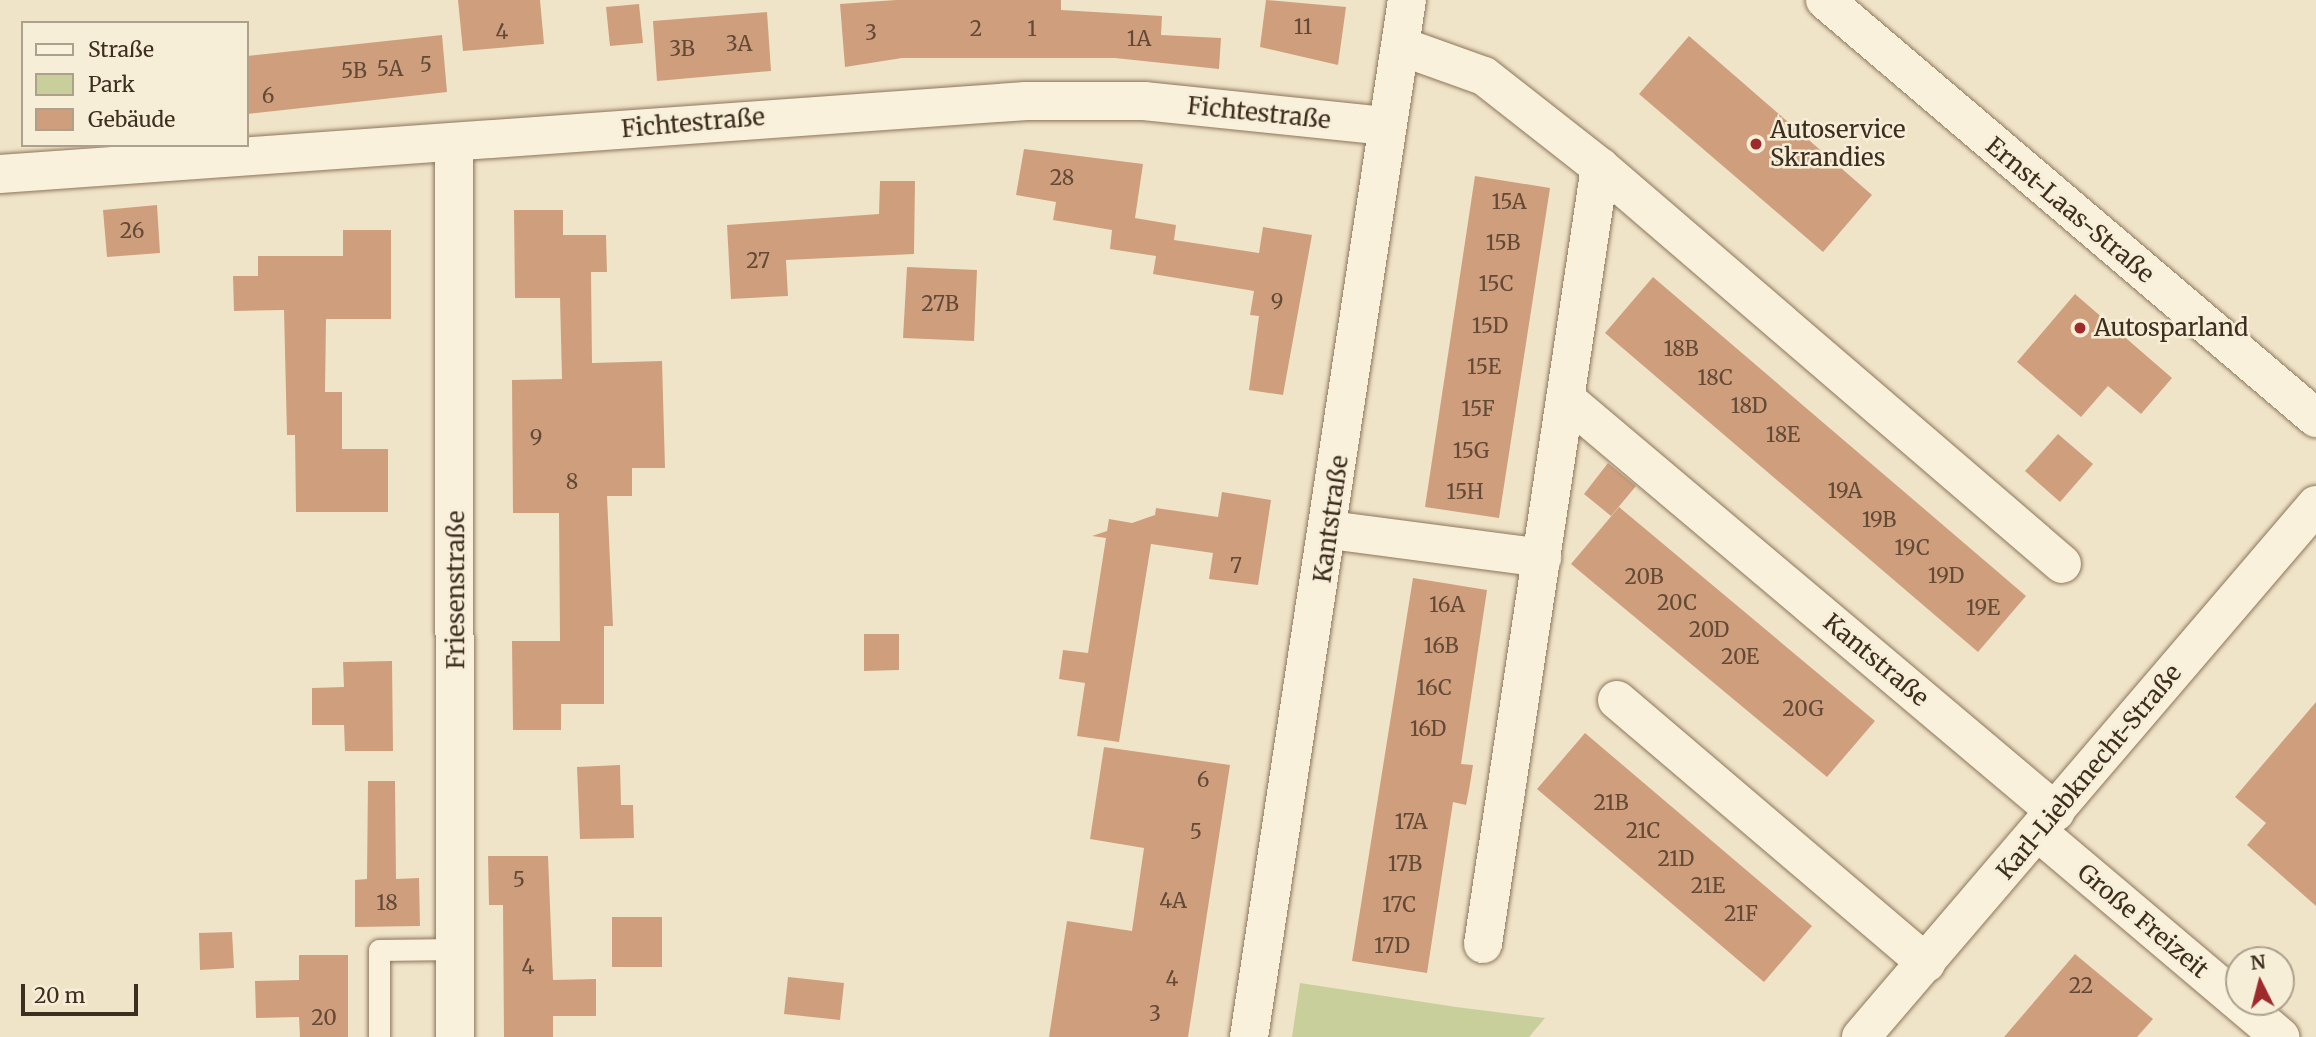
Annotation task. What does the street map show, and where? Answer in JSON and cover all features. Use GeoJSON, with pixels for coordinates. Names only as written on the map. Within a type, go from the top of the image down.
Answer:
{"type":"FeatureCollection","features":[{"type":"Feature","properties":{"kind":"street","name":"Kantstraße"},"geometry":{"type":"LineString","coordinates":[[1248,1037],[1330,530],[1407,0]]}},
{"type":"Feature","properties":{"kind":"street","name":"Ernst-Laas-Straße"},"geometry":{"type":"LineString","coordinates":[[1825,0],[2316,418]]}},
{"type":"Feature","properties":{"kind":"street"},"geometry":{"type":"LineString","coordinates":[[1400,46],[1484,76],[1600,167],[2062,564]]}},
{"type":"Feature","properties":{"kind":"street","name":"Fichtestraße"},"geometry":{"type":"LineString","coordinates":[[0,174],[1026,101],[1144,101],[1387,126]]}},
{"type":"Feature","properties":{"kind":"street","name":"Friesenstraße"},"geometry":{"type":"LineString","coordinates":[[454,143],[455,1037]]}},
{"type":"Feature","properties":{"kind":"street"},"geometry":{"type":"LineString","coordinates":[[1483,944],[1600,167]]}},
{"type":"Feature","properties":{"kind":"street","name":"Kantstraße"},"geometry":{"type":"LineString","coordinates":[[1567,400],[2047,822]]}},
{"type":"Feature","properties":{"kind":"street","name":"Karl-Liebknecht-Straße"},"geometry":{"type":"LineString","coordinates":[[1861,1037],[2316,505]]}},
{"type":"Feature","properties":{"kind":"street"},"geometry":{"type":"LineString","coordinates":[[1330,530],[1542,558]]}},
{"type":"Feature","properties":{"kind":"street"},"geometry":{"type":"LineString","coordinates":[[1617,700],[1926,963]]}},
{"type":"Feature","properties":{"kind":"street","name":"Große Freizeit"},"geometry":{"type":"LineString","coordinates":[[2047,822],[2280,1037]]}},
{"type":"Feature","properties":{"kind":"lane"},"geometry":{"type":"LineString","coordinates":[[379,1037],[379,950],[457,948]]}},
{"type":"Feature","properties":{"kind":"green space"},"geometry":{"type":"Polygon","coordinates":[[[1300,983],[1545,1018],[1529,1037],[1292,1037],[1300,983]]]}},
{"type":"Feature","properties":{"kind":"building"},"geometry":{"type":"Polygon","coordinates":[[[458,0],[540,0],[544,44],[463,51],[458,0]]]}},
{"type":"Feature","properties":{"kind":"building"},"geometry":{"type":"Polygon","coordinates":[[[896,0],[1061,0],[1061,10],[1162,16],[1161,35],[1221,38],[1219,69],[1115,58],[902,58],[845,67],[840,4],[896,0]]]}},
{"type":"Feature","properties":{"kind":"building"},"geometry":{"type":"Polygon","coordinates":[[[1266,0],[1346,7],[1338,65],[1260,47],[1266,0]]]}},
{"type":"Feature","properties":{"kind":"building"},"geometry":{"type":"Polygon","coordinates":[[[639,4],[643,43],[610,46],[606,7],[639,4]]]}},
{"type":"Feature","properties":{"kind":"building"},"geometry":{"type":"Polygon","coordinates":[[[767,12],[771,71],[657,81],[653,21],[767,12]]]}},
{"type":"Feature","properties":{"kind":"building"},"geometry":{"type":"Polygon","coordinates":[[[442,35],[447,92],[248,114],[248,56],[442,35]]]}},
{"type":"Feature","properties":{"kind":"building","name":"Autoservice Skrandies"},"geometry":{"type":"Polygon","coordinates":[[[1689,36],[1872,195],[1823,252],[1639,94],[1689,36]]]}},
{"type":"Feature","properties":{"kind":"building"},"geometry":{"type":"Polygon","coordinates":[[[1024,149],[1143,164],[1135,218],[1176,225],[1174,240],[1259,253],[1263,227],[1312,235],[1283,395],[1249,390],[1259,316],[1250,315],[1254,291],[1153,274],[1156,256],[1110,249],[1112,230],[1053,220],[1056,202],[1016,195],[1024,149]]]}},
{"type":"Feature","properties":{"kind":"building"},"geometry":{"type":"Polygon","coordinates":[[[1475,176],[1550,188],[1499,518],[1425,507],[1475,176]]]}},
{"type":"Feature","properties":{"kind":"building"},"geometry":{"type":"Polygon","coordinates":[[[880,181],[915,181],[914,254],[786,260],[788,296],[731,299],[727,225],[879,214],[880,181]]]}},
{"type":"Feature","properties":{"kind":"building"},"geometry":{"type":"Polygon","coordinates":[[[157,205],[160,253],[107,257],[103,210],[157,205]]]}},
{"type":"Feature","properties":{"kind":"building"},"geometry":{"type":"Polygon","coordinates":[[[514,210],[563,210],[563,235],[606,235],[607,272],[591,272],[592,363],[662,361],[665,468],[632,468],[632,496],[607,496],[613,626],[604,626],[604,704],[561,704],[561,730],[513,730],[512,641],[560,641],[559,513],[513,513],[512,380],[562,379],[560,298],[515,298],[514,210]]]}},
{"type":"Feature","properties":{"kind":"building"},"geometry":{"type":"Polygon","coordinates":[[[343,230],[391,230],[391,319],[326,319],[325,392],[342,392],[342,449],[388,449],[388,512],[296,512],[295,435],[287,435],[284,310],[234,311],[233,276],[258,276],[258,256],[343,256],[343,230]]]}},
{"type":"Feature","properties":{"kind":"building"},"geometry":{"type":"Polygon","coordinates":[[[907,267],[977,270],[974,341],[903,338],[907,267]]]}},
{"type":"Feature","properties":{"kind":"building"},"geometry":{"type":"Polygon","coordinates":[[[1653,277],[2026,596],[1978,652],[1605,333],[1653,277]]]}},
{"type":"Feature","properties":{"kind":"building","name":"Autosparland"},"geometry":{"type":"Polygon","coordinates":[[[2075,294],[2172,378],[2141,414],[2108,386],[2081,417],[2017,362],[2075,294]]]}},
{"type":"Feature","properties":{"kind":"building"},"geometry":{"type":"Polygon","coordinates":[[[2058,434],[2093,464],[2060,502],[2025,471],[2058,434]]]}},
{"type":"Feature","properties":{"kind":"building"},"geometry":{"type":"Polygon","coordinates":[[[1608,463],[1636,486],[1611,516],[1584,494],[1608,463]]]}},
{"type":"Feature","properties":{"kind":"building"},"geometry":{"type":"Polygon","coordinates":[[[1222,492],[1271,500],[1258,585],[1209,579],[1213,553],[1151,544],[1119,742],[1077,736],[1085,683],[1059,679],[1063,650],[1088,653],[1106,538],[1092,536],[1107,531],[1109,519],[1132,523],[1155,515],[1156,508],[1218,517],[1222,492]]]}},
{"type":"Feature","properties":{"kind":"building"},"geometry":{"type":"Polygon","coordinates":[[[1619,507],[1875,721],[1827,777],[1571,564],[1619,507]]]}},
{"type":"Feature","properties":{"kind":"building"},"geometry":{"type":"Polygon","coordinates":[[[1413,578],[1487,590],[1461,764],[1473,765],[1466,805],[1453,802],[1427,973],[1352,961],[1413,578]]]}},
{"type":"Feature","properties":{"kind":"building"},"geometry":{"type":"Polygon","coordinates":[[[864,634],[899,634],[899,670],[864,671],[864,634]]]}},
{"type":"Feature","properties":{"kind":"building"},"geometry":{"type":"Polygon","coordinates":[[[392,661],[393,751],[345,751],[344,725],[312,725],[312,688],[344,687],[343,662],[392,661]]]}},
{"type":"Feature","properties":{"kind":"building"},"geometry":{"type":"Polygon","coordinates":[[[2316,702],[2316,906],[2247,845],[2266,823],[2235,797],[2316,702]]]}},
{"type":"Feature","properties":{"kind":"building"},"geometry":{"type":"Polygon","coordinates":[[[1585,733],[1812,926],[1764,982],[1537,789],[1585,733]]]}},
{"type":"Feature","properties":{"kind":"building"},"geometry":{"type":"Polygon","coordinates":[[[1104,747],[1230,765],[1188,1037],[1049,1037],[1067,921],[1132,931],[1144,848],[1090,839],[1104,747]]]}},
{"type":"Feature","properties":{"kind":"building"},"geometry":{"type":"Polygon","coordinates":[[[620,765],[621,805],[633,805],[634,838],[580,839],[577,767],[620,765]]]}},
{"type":"Feature","properties":{"kind":"building"},"geometry":{"type":"Polygon","coordinates":[[[368,781],[395,781],[396,879],[419,878],[420,926],[355,927],[355,880],[367,879],[368,781]]]}},
{"type":"Feature","properties":{"kind":"building"},"geometry":{"type":"Polygon","coordinates":[[[488,856],[548,856],[553,980],[596,979],[596,1016],[553,1016],[553,1037],[504,1037],[503,905],[489,905],[488,856]]]}},
{"type":"Feature","properties":{"kind":"building"},"geometry":{"type":"Polygon","coordinates":[[[612,917],[662,917],[662,967],[612,967],[612,917]]]}},
{"type":"Feature","properties":{"kind":"building"},"geometry":{"type":"Polygon","coordinates":[[[232,932],[234,968],[200,970],[199,933],[232,932]]]}},
{"type":"Feature","properties":{"kind":"building"},"geometry":{"type":"Polygon","coordinates":[[[2075,954],[2153,1019],[2137,1037],[2004,1037],[2075,954]]]}},
{"type":"Feature","properties":{"kind":"building"},"geometry":{"type":"Polygon","coordinates":[[[299,955],[348,955],[348,1037],[300,1037],[299,1017],[256,1018],[255,981],[299,980],[299,955]]]}},
{"type":"Feature","properties":{"kind":"building"},"geometry":{"type":"Polygon","coordinates":[[[788,977],[844,983],[840,1020],[784,1014],[788,977]]]}},
{"type":"Feature","properties":{"kind":"place","name":"Autoservice Skrandies"},"geometry":{"type":"Point","coordinates":[1756,144]}},
{"type":"Feature","properties":{"kind":"place","name":"Autosparland"},"geometry":{"type":"Point","coordinates":[2080,328]}}]}
